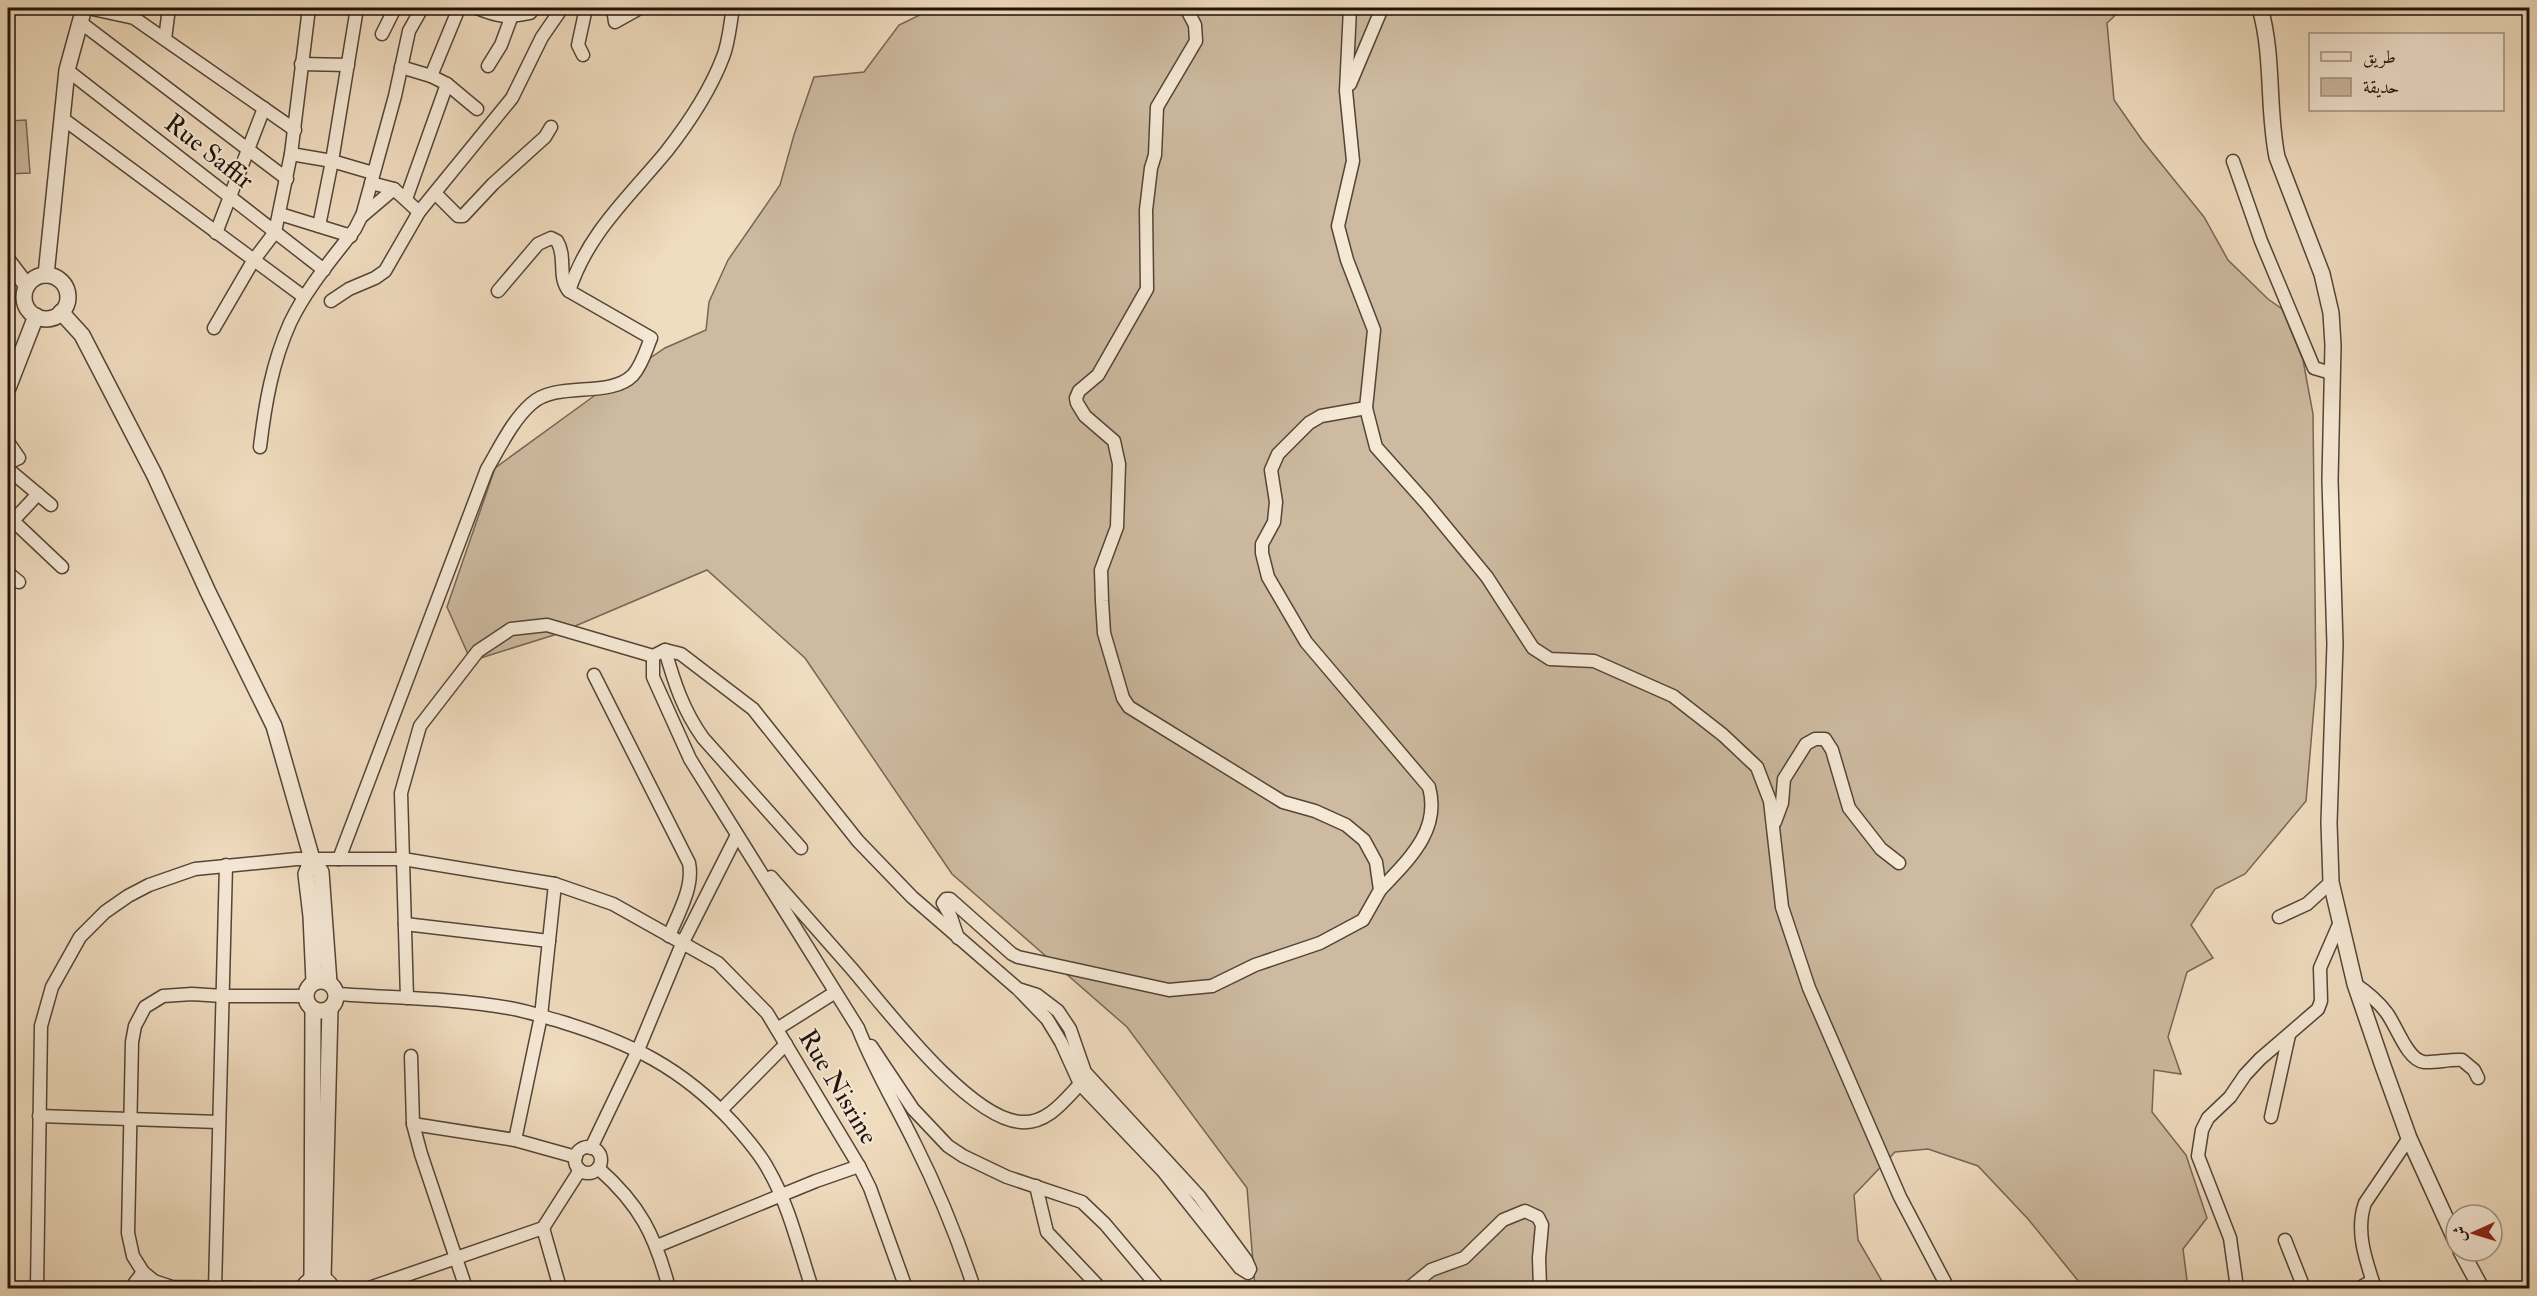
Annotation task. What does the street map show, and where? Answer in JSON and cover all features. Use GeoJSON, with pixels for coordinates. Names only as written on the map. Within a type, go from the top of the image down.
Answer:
{"type":"FeatureCollection","features":[{"type":"Feature","properties":{"kind":"street"},"geometry":{"type":"LineString","coordinates":[[165,39],[169,8]]}},
{"type":"Feature","properties":{"kind":"street"},"geometry":{"type":"LineString","coordinates":[[214,328],[253,261],[275,232],[295,130],[309,8]]}},
{"type":"Feature","properties":{"kind":"street"},"geometry":{"type":"LineString","coordinates":[[319,226],[357,8]]}},
{"type":"Feature","properties":{"kind":"street"},"geometry":{"type":"LineString","coordinates":[[382,34],[394,8]]}},
{"type":"Feature","properties":{"kind":"street"},"geometry":{"type":"LineString","coordinates":[[260,447],[266,397],[290,323],[304,297],[351,236],[362,217],[409,31],[422,8]]}},
{"type":"Feature","properties":{"kind":"street"},"geometry":{"type":"LineString","coordinates":[[431,76],[459,8]]}},
{"type":"Feature","properties":{"kind":"street"},"geometry":{"type":"LineString","coordinates":[[477,8],[511,18],[530,14],[534,8]]}},
{"type":"Feature","properties":{"kind":"street"},"geometry":{"type":"LineString","coordinates":[[331,301],[385,271],[419,212],[512,98],[542,37],[562,8]]}},
{"type":"Feature","properties":{"kind":"street"},"geometry":{"type":"LineString","coordinates":[[583,55],[578,45],[586,8]]}},
{"type":"Feature","properties":{"kind":"street"},"geometry":{"type":"LineString","coordinates":[[613,8],[615,22],[640,8]]}},
{"type":"Feature","properties":{"kind":"street"},"geometry":{"type":"LineString","coordinates":[[569,291],[576,271],[605,221],[667,150],[706,94],[724,56],[733,8]]}},
{"type":"Feature","properties":{"kind":"street"},"geometry":{"type":"LineString","coordinates":[[1186,8],[1195,25],[1196,41],[1157,107],[1155,155],[1151,168],[1146,210],[1147,289],[1098,375],[1079,391],[1076,398],[1084,416],[1114,441],[1119,464],[1117,527],[1101,570],[1104,633],[1123,698],[1129,707],[1284,802],[1315,811],[1346,825],[1364,840],[1376,862],[1380,890]]}},
{"type":"Feature","properties":{"kind":"street"},"geometry":{"type":"LineString","coordinates":[[1350,8],[1346,91],[1353,161],[1338,226],[1347,260],[1374,330],[1366,408],[1376,447],[1426,503],[1486,577],[1533,648],[1550,659],[1594,661],[1673,696],[1723,735],[1757,768],[1770,801],[1782,907],[1809,988],[1900,1197],[1948,1288]]}},
{"type":"Feature","properties":{"kind":"street"},"geometry":{"type":"LineString","coordinates":[[1346,91],[1362,60],[1382,8]]}},
{"type":"Feature","properties":{"kind":"street"},"geometry":{"type":"LineString","coordinates":[[2259,8],[2268,43],[2275,147],[2285,180],[2322,274],[2331,313],[2330,480],[2335,644],[2329,823],[2331,882],[2355,984],[2409,1138],[2444,1215]]}},
{"type":"Feature","properties":{"kind":"street"},"geometry":{"type":"LineString","coordinates":[[84,12],[135,13],[165,39],[295,130]]}},
{"type":"Feature","properties":{"kind":"street"},"geometry":{"type":"LineString","coordinates":[[46,275],[66,70],[84,12]]}},
{"type":"Feature","properties":{"kind":"street"},"geometry":{"type":"LineString","coordinates":[[84,12],[248,150],[286,179]]}},
{"type":"Feature","properties":{"kind":"street"},"geometry":{"type":"LineString","coordinates":[[488,66],[501,45],[511,18]]}},
{"type":"Feature","properties":{"kind":"street"},"geometry":{"type":"LineString","coordinates":[[301,64],[348,65]]}},
{"type":"Feature","properties":{"kind":"street"},"geometry":{"type":"LineString","coordinates":[[401,67],[431,76],[447,84],[477,109]]}},
{"type":"Feature","properties":{"kind":"street","name":"Rue Saffir"},"geometry":{"type":"LineString","coordinates":[[66,70],[324,270]]}},
{"type":"Feature","properties":{"kind":"street"},"geometry":{"type":"LineString","coordinates":[[406,199],[447,84]]}},
{"type":"Feature","properties":{"kind":"street"},"geometry":{"type":"LineString","coordinates":[[216,233],[264,108]]}},
{"type":"Feature","properties":{"kind":"street"},"geometry":{"type":"LineString","coordinates":[[62,118],[304,297]]}},
{"type":"Feature","properties":{"kind":"street"},"geometry":{"type":"LineString","coordinates":[[435,193],[458,216],[463,216],[493,184],[544,137],[551,127]]}},
{"type":"Feature","properties":{"kind":"street"},"geometry":{"type":"LineString","coordinates":[[291,154],[332,161],[372,178],[394,189],[419,212]]}},
{"type":"Feature","properties":{"kind":"street"},"geometry":{"type":"LineString","coordinates":[[2233,161],[2261,241],[2314,368],[2331,373]]}},
{"type":"Feature","properties":{"kind":"street"},"geometry":{"type":"LineString","coordinates":[[362,217],[394,189]]}},
{"type":"Feature","properties":{"kind":"street"},"geometry":{"type":"LineString","coordinates":[[280,214],[351,236]]}},
{"type":"Feature","properties":{"kind":"street"},"geometry":{"type":"LineString","coordinates":[[339,859],[487,469],[512,426],[532,402],[558,392],[617,385],[631,377],[639,367],[651,338],[569,291],[562,282],[561,248],[558,241],[551,238],[538,244],[498,291]]}},
{"type":"Feature","properties":{"kind":"street"},"geometry":{"type":"LineString","coordinates":[[8,261],[27,286]]}},
{"type":"Feature","properties":{"kind":"street"},"geometry":{"type":"LineString","coordinates":[[46,275],[62,282],[66,288],[67,302],[61,312],[47,319],[36,316],[27,309],[24,300],[27,286],[39,276],[46,275]]}},
{"type":"Feature","properties":{"kind":"street"},"geometry":{"type":"LineString","coordinates":[[61,312],[82,335],[154,474],[273,726],[312,859],[306,874],[311,916],[326,986],[336,1000],[330,1009],[320,1123],[318,1284]]}},
{"type":"Feature","properties":{"kind":"street"},"geometry":{"type":"LineString","coordinates":[[8,388],[36,316]]}},
{"type":"Feature","properties":{"kind":"street"},"geometry":{"type":"LineString","coordinates":[[958,939],[951,917],[943,903],[946,899],[950,899],[1018,957],[1169,990],[1212,986],[1255,965],[1320,943],[1363,920],[1380,890],[1413,855],[1432,816],[1433,801],[1429,787],[1305,642],[1268,577],[1262,544],[1274,522],[1276,502],[1271,470],[1278,454],[1309,423],[1321,416],[1366,408]]}},
{"type":"Feature","properties":{"kind":"street"},"geometry":{"type":"LineString","coordinates":[[8,442],[13,460]]}},
{"type":"Feature","properties":{"kind":"street"},"geometry":{"type":"LineString","coordinates":[[8,469],[51,505]]}},
{"type":"Feature","properties":{"kind":"street"},"geometry":{"type":"LineString","coordinates":[[38,494],[9,521],[62,567]]}},
{"type":"Feature","properties":{"kind":"street"},"geometry":{"type":"LineString","coordinates":[[8,573],[18,582]]}},
{"type":"Feature","properties":{"kind":"street"},"geometry":{"type":"LineString","coordinates":[[407,998],[401,793],[420,726],[478,651],[511,629],[548,625],[653,656],[665,650],[681,654],[753,710],[858,841],[912,897],[1018,989],[1054,1030],[1080,1084],[1163,1171],[1240,1268],[1248,1273],[1250,1269],[1246,1260],[1205,1204],[1085,1072],[1070,1029],[1058,1011],[1037,995],[1018,989]]}},
{"type":"Feature","properties":{"kind":"street"},"geometry":{"type":"LineString","coordinates":[[665,650],[675,684],[689,718],[703,738],[801,848]]}},
{"type":"Feature","properties":{"kind":"street"},"geometry":{"type":"LineString","coordinates":[[653,656],[652,677],[690,759],[737,835],[890,1015],[945,1074],[981,1105],[1010,1120],[1032,1121],[1050,1114],[1080,1084]]}},
{"type":"Feature","properties":{"kind":"street"},"geometry":{"type":"LineString","coordinates":[[594,675],[689,863],[689,884],[669,936]]}},
{"type":"Feature","properties":{"kind":"street"},"geometry":{"type":"LineString","coordinates":[[1773,826],[1782,803],[1785,779],[1806,744],[1815,739],[1825,739],[1832,750],[1849,808],[1881,849],[1899,863]]}},
{"type":"Feature","properties":{"kind":"street"},"geometry":{"type":"LineString","coordinates":[[591,1148],[638,1050],[682,944],[737,835]]}},
{"type":"Feature","properties":{"kind":"street"},"geometry":{"type":"LineString","coordinates":[[749,851],[834,993],[913,1109],[948,1146],[981,1165],[1074,1198],[1088,1207],[1159,1288]]}},
{"type":"Feature","properties":{"kind":"street","name":"Rue Nisrine"},"geometry":{"type":"LineString","coordinates":[[36,1288],[39,1059],[45,1005],[66,958],[80,937],[105,912],[149,885],[195,869],[312,859],[403,859],[555,884],[613,904],[718,963],[767,1013],[859,1166],[878,1208],[906,1288]]}},
{"type":"Feature","properties":{"kind":"street"},"geometry":{"type":"LineString","coordinates":[[215,1288],[226,865]]}},
{"type":"Feature","properties":{"kind":"street"},"geometry":{"type":"LineString","coordinates":[[2279,917],[2307,904],[2331,882]]}},
{"type":"Feature","properties":{"kind":"street"},"geometry":{"type":"LineString","coordinates":[[515,1140],[541,1016],[555,884]]}},
{"type":"Feature","properties":{"kind":"street"},"geometry":{"type":"LineString","coordinates":[[2237,1288],[2230,1238],[2198,1156],[2198,1143],[2208,1118],[2230,1097],[2245,1075],[2321,1005],[2320,968],[2340,922]]}},
{"type":"Feature","properties":{"kind":"street"},"geometry":{"type":"LineString","coordinates":[[405,924],[549,941]]}},
{"type":"Feature","properties":{"kind":"street"},"geometry":{"type":"LineString","coordinates":[[2355,984],[2376,999],[2401,1034],[2406,1049],[2413,1057],[2424,1062],[2462,1060],[2474,1070],[2478,1078]]}},
{"type":"Feature","properties":{"kind":"street"},"geometry":{"type":"LineString","coordinates":[[320,1123],[308,988],[326,986],[407,998],[501,1006],[582,1028],[638,1050],[701,1090],[720,1110],[767,1167],[782,1195],[811,1288]]}},
{"type":"Feature","properties":{"kind":"street"},"geometry":{"type":"LineString","coordinates":[[777,1029],[834,993]]}},
{"type":"Feature","properties":{"kind":"street"},"geometry":{"type":"LineString","coordinates":[[249,1288],[163,1285],[143,1272],[133,1256],[128,1233],[132,1042],[135,1026],[145,1007],[152,1001],[174,994],[309,1003],[318,1012],[330,1009]]}},
{"type":"Feature","properties":{"kind":"street"},"geometry":{"type":"LineString","coordinates":[[858,1028],[874,1066],[917,1146],[952,1226],[974,1288]]}},
{"type":"Feature","properties":{"kind":"street"},"geometry":{"type":"LineString","coordinates":[[2271,1117],[2289,1035]]}},
{"type":"Feature","properties":{"kind":"street"},"geometry":{"type":"LineString","coordinates":[[720,1110],[786,1044]]}},
{"type":"Feature","properties":{"kind":"street"},"geometry":{"type":"LineString","coordinates":[[411,1056],[413,1124],[466,1288]]}},
{"type":"Feature","properties":{"kind":"street"},"geometry":{"type":"LineString","coordinates":[[39,1116],[219,1122]]}},
{"type":"Feature","properties":{"kind":"street"},"geometry":{"type":"LineString","coordinates":[[413,1124],[515,1140],[576,1157]]}},
{"type":"Feature","properties":{"kind":"street"},"geometry":{"type":"LineString","coordinates":[[2359,1288],[2373,1285],[2361,1235],[2362,1211],[2409,1138]]}},
{"type":"Feature","properties":{"kind":"street"},"geometry":{"type":"LineString","coordinates":[[591,1148],[599,1154],[600,1164],[590,1173],[577,1167],[576,1157],[582,1149],[591,1148]]}},
{"type":"Feature","properties":{"kind":"street"},"geometry":{"type":"LineString","coordinates":[[657,1246],[859,1166]]}},
{"type":"Feature","properties":{"kind":"street"},"geometry":{"type":"LineString","coordinates":[[598,1168],[647,1223],[657,1246],[669,1288]]}},
{"type":"Feature","properties":{"kind":"street"},"geometry":{"type":"LineString","coordinates":[[369,1288],[543,1228],[580,1170]]}},
{"type":"Feature","properties":{"kind":"street"},"geometry":{"type":"LineString","coordinates":[[1036,1186],[1047,1232],[1100,1288]]}},
{"type":"Feature","properties":{"kind":"street"},"geometry":{"type":"LineString","coordinates":[[1409,1288],[1431,1270],[1464,1258],[1503,1220],[1525,1211],[1538,1217],[1542,1225],[1539,1258],[1540,1288]]}},
{"type":"Feature","properties":{"kind":"street"},"geometry":{"type":"LineString","coordinates":[[543,1228],[560,1288]]}},
{"type":"Feature","properties":{"kind":"street"},"geometry":{"type":"LineString","coordinates":[[2285,1240],[2304,1288]]}},
{"type":"Feature","properties":{"kind":"street"},"geometry":{"type":"LineString","coordinates":[[2467,1263],[2481,1288]]}},
{"type":"Feature","properties":{"kind":"street"},"geometry":{"type":"LineString","coordinates":[[131,1288],[143,1272]]}},
{"type":"Feature","properties":{"kind":"green space"},"geometry":{"type":"Polygon","coordinates":[[[934,8],[2123,8],[2107,23],[2114,100],[2142,140],[2204,217],[2228,260],[2268,299],[2282,309],[2303,360],[2313,414],[2316,684],[2306,801],[2245,874],[2215,889],[2191,925],[2213,958],[2187,972],[2168,1037],[2181,1074],[2154,1070],[2152,1112],[2186,1155],[2207,1218],[2183,1249],[2188,1288],[2084,1288],[2028,1219],[1978,1166],[1928,1149],[1895,1152],[1854,1195],[1858,1240],[1886,1288],[1255,1288],[1247,1188],[1127,1027],[952,874],[805,658],[707,570],[554,635],[471,661],[447,607],[495,468],[665,348],[706,330],[709,302],[728,260],[780,185],[814,77],[864,72],[899,25],[934,8]]]}},
{"type":"Feature","properties":{"kind":"green space"},"geometry":{"type":"Polygon","coordinates":[[[26,120],[30,173],[8,174],[8,121],[26,120]]]}}]}
